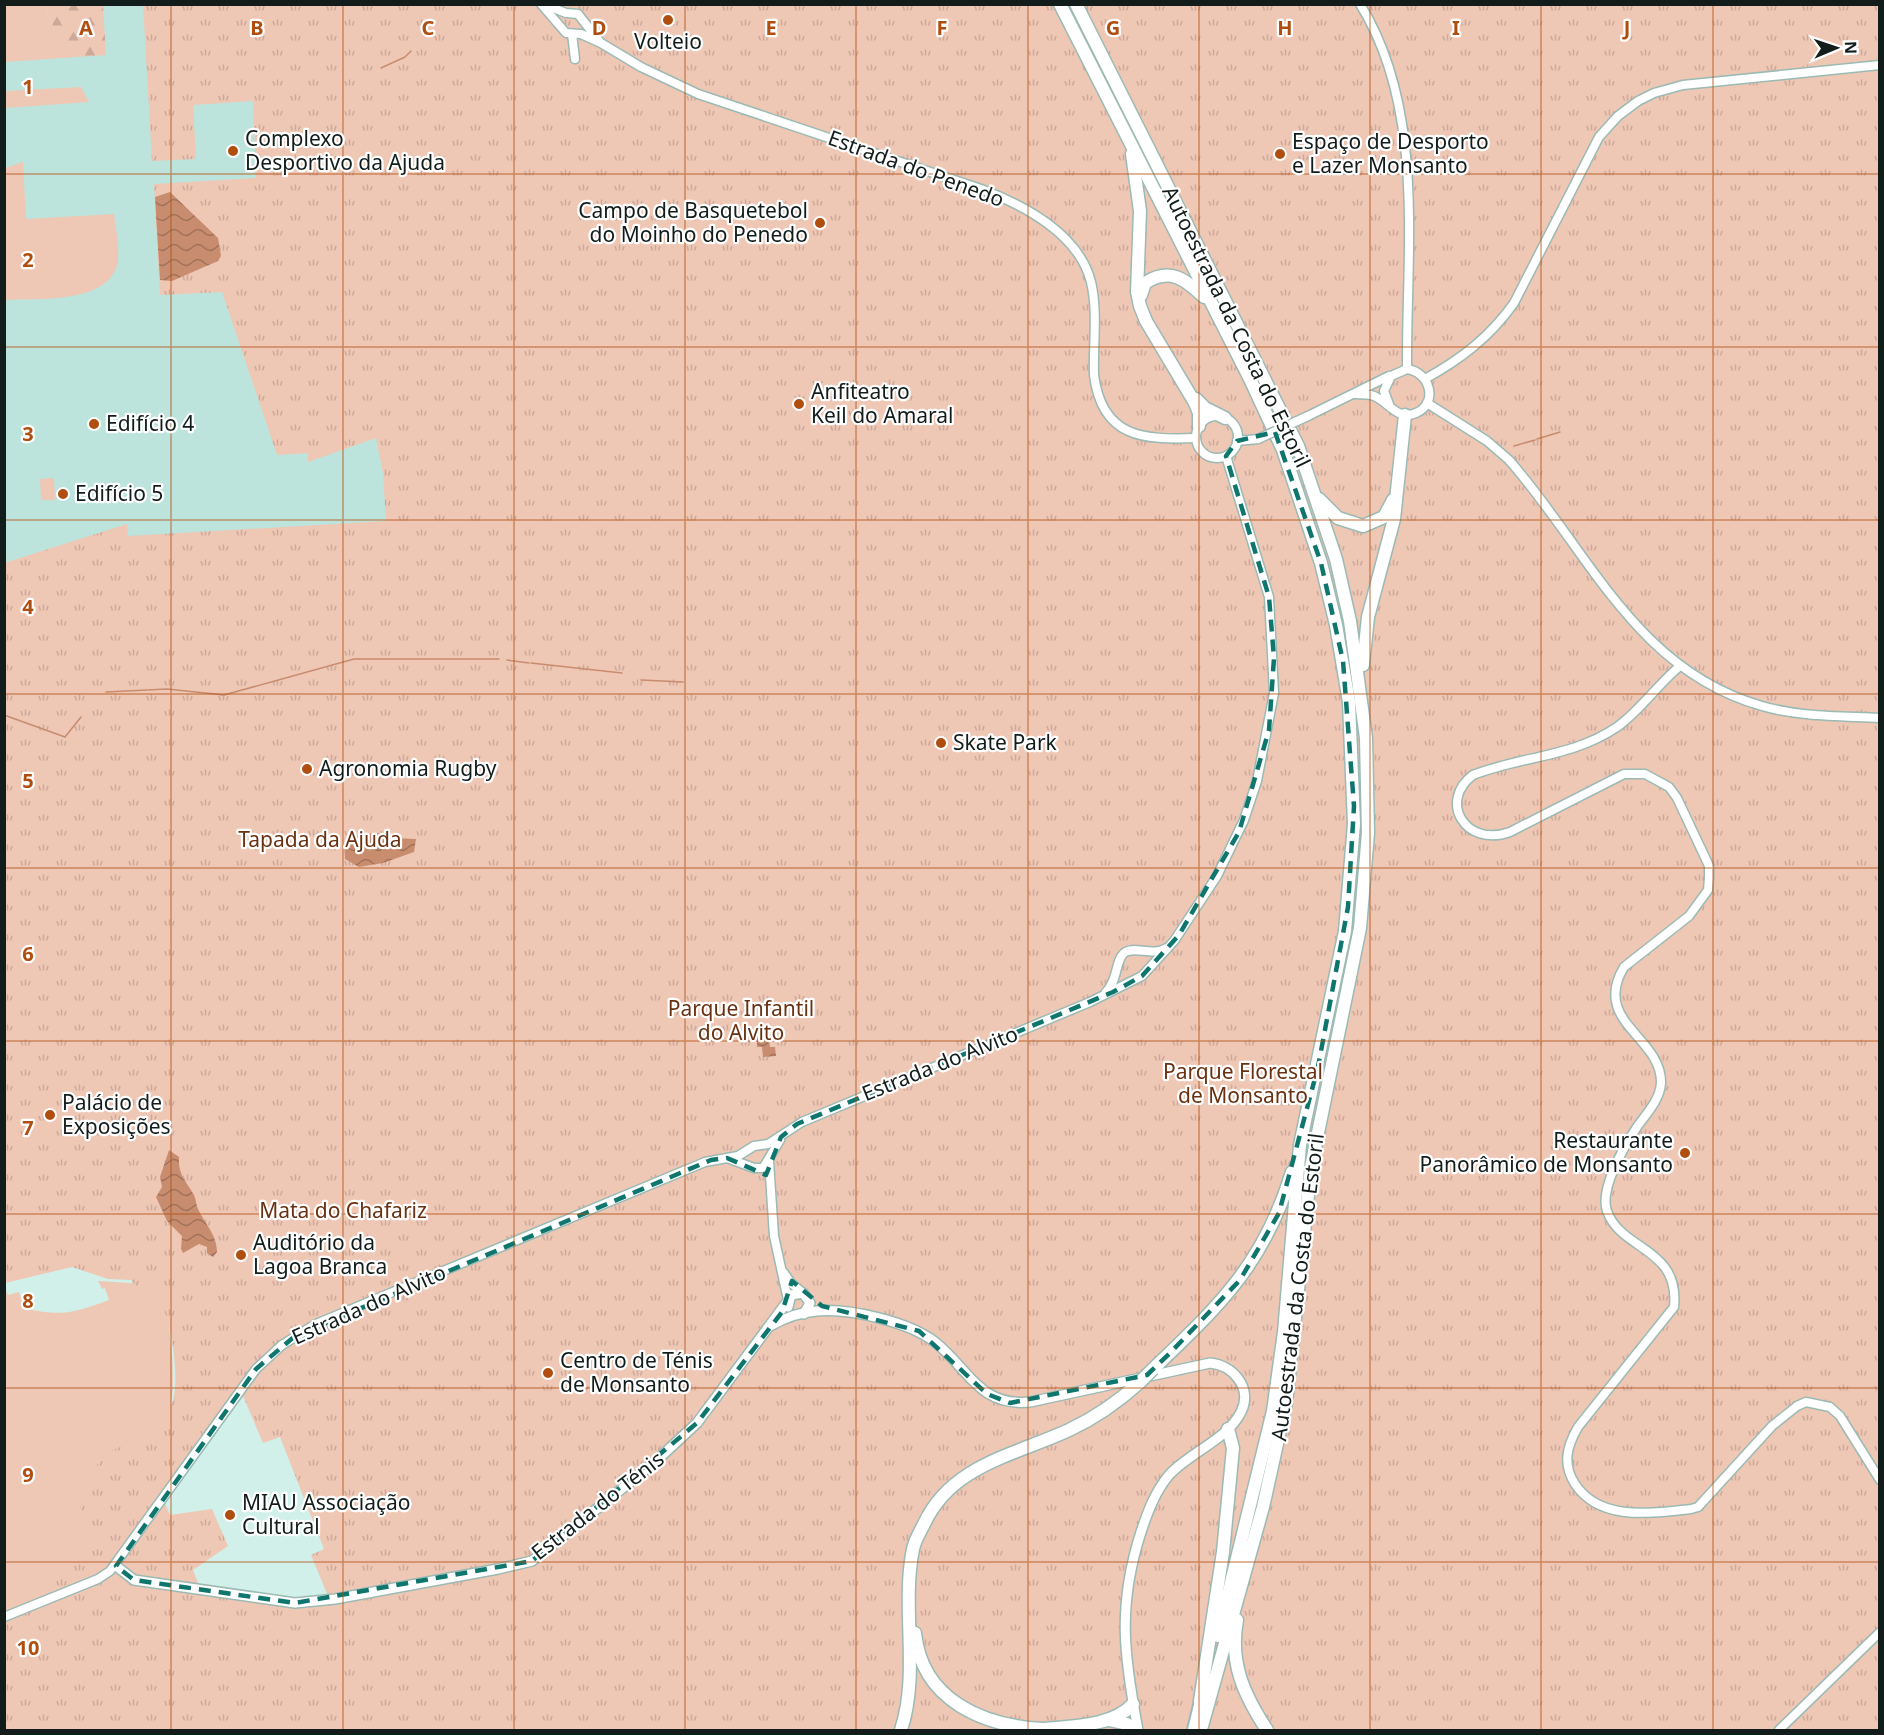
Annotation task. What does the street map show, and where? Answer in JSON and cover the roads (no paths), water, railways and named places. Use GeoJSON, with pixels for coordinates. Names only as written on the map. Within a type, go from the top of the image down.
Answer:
{"type":"FeatureCollection","features":[{"type":"Feature","properties":{"kind":"highway","name":"Autoestrada da Costa do Estoril"},"geometry":{"type":"LineString","coordinates":[[1060,4],[1283,450],[1302,501],[1336,625],[1349,702],[1354,824],[1348,907],[1338,971],[1300,1145],[1283,1342],[1274,1411],[1254,1498],[1200,1701]]}},
{"type":"Feature","properties":{"kind":"highway","name":"Autoestrada da Costa do Estoril"},"geometry":{"type":"LineString","coordinates":[[1076,4],[1263,373],[1298,447],[1336,559],[1350,621],[1363,699],[1368,833],[1359,935],[1311,1167],[1286,1403],[1245,1576],[1199,1729]]}},
{"type":"Feature","properties":{"kind":"highway"},"geometry":{"type":"LineString","coordinates":[[1130,144],[1140,211],[1137,292],[1140,306],[1146,321],[1195,403],[1199,413],[1197,432]]}},
{"type":"Feature","properties":{"kind":"highway"},"geometry":{"type":"LineString","coordinates":[[1212,305],[1181,277],[1167,274],[1145,283],[1141,294],[1148,321],[1197,399],[1205,408],[1225,418]]}},
{"type":"Feature","properties":{"kind":"highway"},"geometry":{"type":"LineString","coordinates":[[1363,699],[1364,649],[1368,617],[1390,537],[1405,415]]}},
{"type":"Feature","properties":{"kind":"highway"},"geometry":{"type":"LineString","coordinates":[[1316,496],[1338,518],[1363,526],[1384,517],[1396,493]]}},
{"type":"Feature","properties":{"kind":"highway"},"geometry":{"type":"LineString","coordinates":[[901,1731],[908,1694],[912,1558],[916,1538],[937,1502],[964,1476],[986,1463],[1072,1429],[1128,1393],[1140,1382],[1226,1296],[1257,1257],[1279,1214],[1300,1145]]}},
{"type":"Feature","properties":{"kind":"highway"},"geometry":{"type":"LineString","coordinates":[[1199,1729],[1200,1701],[1223,1560],[1233,1448],[1228,1428]]}},
{"type":"Feature","properties":{"kind":"highway"},"geometry":{"type":"LineString","coordinates":[[922,1529],[915,1562],[913,1607],[918,1649],[928,1672],[948,1698],[971,1714],[1004,1726],[1039,1730],[1075,1727],[1109,1720],[1126,1712],[1133,1704]]}},
{"type":"Feature","properties":{"kind":"highway"},"geometry":{"type":"LineString","coordinates":[[1245,1576],[1236,1625],[1235,1663],[1246,1696],[1267,1731]]}},
{"type":"Feature","properties":{"kind":"highway"},"geometry":{"type":"LineString","coordinates":[[1109,1720],[1126,1724],[1136,1731]]}},
{"type":"Feature","properties":{"kind":"main road"},"geometry":{"type":"LineString","coordinates":[[805,1295],[810,1306],[801,1314],[790,1311],[788,1301],[793,1293],[805,1295],[816,1303],[836,1311],[889,1321],[919,1331],[937,1343],[987,1394],[1010,1403],[1030,1402],[1181,1368],[1218,1364],[1237,1376],[1244,1391],[1241,1411],[1228,1428],[1171,1473],[1158,1490],[1143,1524],[1129,1573],[1124,1605],[1124,1637],[1136,1731]]}},
{"type":"Feature","properties":{"kind":"main road","name":"Estrada do Ténis"},"geometry":{"type":"LineString","coordinates":[[116,1566],[134,1580],[295,1604],[335,1599],[511,1567],[542,1555],[668,1451],[697,1423],[788,1301]]}},
{"type":"Feature","properties":{"kind":"main road","name":"Estrada do Ténis"},"geometry":{"type":"LineString","coordinates":[[770,1326],[801,1314],[836,1311]]}},
{"type":"Feature","properties":{"kind":"street"},"geometry":{"type":"LineString","coordinates":[[544,5],[557,4]]}},
{"type":"Feature","properties":{"kind":"street","name":"Estrada do Penedo"},"geometry":{"type":"LineString","coordinates":[[574,4],[581,18],[601,43]]}},
{"type":"Feature","properties":{"kind":"street"},"geometry":{"type":"LineString","coordinates":[[1360,4],[1369,20],[1397,93],[1409,182],[1407,369]]}},
{"type":"Feature","properties":{"kind":"street"},"geometry":{"type":"LineString","coordinates":[[544,5],[567,10],[581,18],[582,26],[574,33]]}},
{"type":"Feature","properties":{"kind":"street"},"geometry":{"type":"LineString","coordinates":[[544,5],[562,28],[574,33]]}},
{"type":"Feature","properties":{"kind":"street"},"geometry":{"type":"LineString","coordinates":[[562,28],[561,20],[567,10]]}},
{"type":"Feature","properties":{"kind":"street"},"geometry":{"type":"LineString","coordinates":[[574,33],[575,59]]}},
{"type":"Feature","properties":{"kind":"street","name":"Estrada do Penedo"},"geometry":{"type":"LineString","coordinates":[[574,33],[601,43],[641,67],[698,94],[981,189],[1042,220],[1079,254],[1089,276],[1093,299],[1094,375],[1096,389],[1105,412],[1125,430],[1141,437],[1197,432]]}},
{"type":"Feature","properties":{"kind":"street"},"geometry":{"type":"LineString","coordinates":[[1425,379],[1470,350],[1503,320],[1514,303],[1599,136],[1629,108],[1654,93],[1683,85],[1880,65]]}},
{"type":"Feature","properties":{"kind":"street"},"geometry":{"type":"LineString","coordinates":[[1237,441],[1258,439],[1407,369],[1419,373],[1425,379],[1430,391],[1427,403],[1418,412],[1405,415],[1375,397],[1355,394]]}},
{"type":"Feature","properties":{"kind":"street"},"geometry":{"type":"LineString","coordinates":[[1390,407],[1384,392],[1387,381],[1395,373]]}},
{"type":"Feature","properties":{"kind":"street"},"geometry":{"type":"LineString","coordinates":[[1427,403],[1488,441],[1509,460],[1633,625],[1680,666],[1724,694],[1763,707],[1800,714],[1880,718]]}},
{"type":"Feature","properties":{"kind":"street"},"geometry":{"type":"LineString","coordinates":[[1209,417],[1225,418],[1234,426],[1237,441],[1226,456],[1218,458],[1206,455],[1198,446],[1197,432],[1209,417]]}},
{"type":"Feature","properties":{"kind":"street","name":"Estrada do Alvito"},"geometry":{"type":"LineString","coordinates":[[4,1617],[98,1579],[116,1566],[256,1369],[295,1336],[326,1320],[688,1169],[761,1146],[782,1137],[801,1122],[1101,997],[1145,973],[1170,946],[1217,876],[1244,819],[1257,781],[1273,704],[1274,658],[1269,597],[1226,456]]}},
{"type":"Feature","properties":{"kind":"street"},"geometry":{"type":"LineString","coordinates":[[1680,666],[1659,683],[1619,725],[1576,748],[1473,775],[1460,790],[1458,803],[1461,818],[1469,829],[1484,836],[1495,836],[1510,832],[1624,774],[1645,774],[1668,787],[1677,798],[1709,866],[1708,890],[1699,905],[1624,967],[1617,978],[1617,1010],[1653,1055],[1658,1064],[1661,1084],[1655,1102],[1636,1129],[1608,1182],[1605,1196],[1607,1211],[1618,1227],[1666,1268],[1672,1280],[1674,1306],[1578,1427],[1569,1444],[1567,1463],[1570,1477],[1579,1490],[1595,1504],[1609,1510],[1623,1512],[1698,1507],[1784,1415],[1801,1404],[1811,1402],[1830,1407],[1840,1416],[1880,1480]]}},
{"type":"Feature","properties":{"kind":"street"},"geometry":{"type":"LineString","coordinates":[[1101,997],[1112,985],[1126,952],[1156,953],[1170,946]]}},
{"type":"Feature","properties":{"kind":"street"},"geometry":{"type":"LineString","coordinates":[[1140,951],[1148,963],[1145,973]]}},
{"type":"Feature","properties":{"kind":"street"},"geometry":{"type":"LineString","coordinates":[[1119,965],[1124,975],[1135,978]]}},
{"type":"Feature","properties":{"kind":"street","name":"Estrada do Alvito"},"geometry":{"type":"LineString","coordinates":[[770,1160],[782,1137]]}},
{"type":"Feature","properties":{"kind":"street"},"geometry":{"type":"LineString","coordinates":[[761,1146],[767,1149],[770,1160],[774,1236],[788,1301]]}},
{"type":"Feature","properties":{"kind":"street"},"geometry":{"type":"LineString","coordinates":[[749,1150],[747,1157],[762,1176],[770,1193]]}},
{"type":"Feature","properties":{"kind":"street"},"geometry":{"type":"LineString","coordinates":[[727,1158],[763,1168],[770,1160]]}},
{"type":"Feature","properties":{"kind":"street"},"geometry":{"type":"LineString","coordinates":[[781,1268],[791,1283],[805,1295]]}},
{"type":"Feature","properties":{"kind":"street"},"geometry":{"type":"LineString","coordinates":[[1779,1731],[1880,1632]]}},
{"type":"Feature","properties":{"kind":"water"},"geometry":{"type":"Polygon","coordinates":[[[170,192],[218,238],[221,256],[218,261],[172,281],[160,280],[155,197],[170,192]]]}},
{"type":"Feature","properties":{"kind":"water"},"geometry":{"type":"Polygon","coordinates":[[[381,833],[393,838],[416,839],[414,852],[383,863],[359,867],[345,859],[344,843],[361,834],[381,833]]]}},
{"type":"Feature","properties":{"kind":"water"},"geometry":{"type":"Polygon","coordinates":[[[757,1033],[768,1033],[770,1047],[775,1047],[776,1056],[763,1057],[762,1047],[757,1047],[757,1033]]]}},
{"type":"Feature","properties":{"kind":"water"},"geometry":{"type":"Polygon","coordinates":[[[169,1150],[179,1157],[181,1173],[213,1235],[217,1252],[213,1257],[207,1253],[207,1247],[199,1244],[183,1253],[182,1236],[167,1221],[156,1197],[162,1187],[160,1177],[169,1150]]]}},
{"type":"Feature","properties":{"kind":"waterway"},"geometry":{"type":"LineString","coordinates":[[381,68],[405,57],[411,51]]}},
{"type":"Feature","properties":{"kind":"waterway"},"geometry":{"type":"LineString","coordinates":[[1537,439],[1560,432]]}},
{"type":"Feature","properties":{"kind":"waterway"},"geometry":{"type":"LineString","coordinates":[[1514,446],[1535,440]]}},
{"type":"Feature","properties":{"kind":"waterway"},"geometry":{"type":"LineString","coordinates":[[106,692],[167,689],[224,695],[354,659],[499,659]]}},
{"type":"Feature","properties":{"kind":"waterway"},"geometry":{"type":"LineString","coordinates":[[507,660],[529,663]]}},
{"type":"Feature","properties":{"kind":"waterway"},"geometry":{"type":"LineString","coordinates":[[531,663],[622,673]]}},
{"type":"Feature","properties":{"kind":"waterway"},"geometry":{"type":"LineString","coordinates":[[641,680],[683,682]]}},
{"type":"Feature","properties":{"kind":"waterway"},"geometry":{"type":"LineString","coordinates":[[4,715],[65,737],[81,717]]}},
{"type":"Feature","properties":{"kind":"place","name":"Volteio"},"geometry":{"type":"Point","coordinates":[668,20]}},
{"type":"Feature","properties":{"kind":"place","name":"Complexo Desportivo da Ajuda"},"geometry":{"type":"Point","coordinates":[233,151]}},
{"type":"Feature","properties":{"kind":"place","name":"Espaço de Desporto e Lazer Monsanto"},"geometry":{"type":"Point","coordinates":[1280,154]}},
{"type":"Feature","properties":{"kind":"place","name":"Campo de Basquetebol do Moinho do Penedo"},"geometry":{"type":"Point","coordinates":[820,223]}},
{"type":"Feature","properties":{"kind":"place","name":"Anfiteatro Keil do Amaral"},"geometry":{"type":"Point","coordinates":[799,404]}},
{"type":"Feature","properties":{"kind":"place","name":"Edifício 4"},"geometry":{"type":"Point","coordinates":[94,424]}},
{"type":"Feature","properties":{"kind":"place","name":"Edifício 5"},"geometry":{"type":"Point","coordinates":[63,494]}},
{"type":"Feature","properties":{"kind":"place","name":"Skate Park"},"geometry":{"type":"Point","coordinates":[941,743]}},
{"type":"Feature","properties":{"kind":"place","name":"Agronomia Rugby"},"geometry":{"type":"Point","coordinates":[307,769]}},
{"type":"Feature","properties":{"kind":"place","name":"Palácio de Exposições"},"geometry":{"type":"Point","coordinates":[50,1115]}},
{"type":"Feature","properties":{"kind":"place","name":"Restaurante Panorâmico de Monsanto"},"geometry":{"type":"Point","coordinates":[1685,1153]}},
{"type":"Feature","properties":{"kind":"place","name":"Auditório da Lagoa Branca"},"geometry":{"type":"Point","coordinates":[241,1255]}},
{"type":"Feature","properties":{"kind":"place","name":"Centro de Ténis de Monsanto"},"geometry":{"type":"Point","coordinates":[548,1373]}},
{"type":"Feature","properties":{"kind":"place","name":"MIAU Associação Cultural"},"geometry":{"type":"Point","coordinates":[230,1515]}},
{"type":"Feature","properties":{"kind":"park label","name":"Tapada da Ajuda"},"geometry":{"type":"Point","coordinates":[320,840]}},
{"type":"Feature","properties":{"kind":"park label","name":"Parque Infantil do Alvito"},"geometry":{"type":"Point","coordinates":[741,1021]}},
{"type":"Feature","properties":{"kind":"park label","name":"Parque Florestal de Monsanto"},"geometry":{"type":"Point","coordinates":[1243,1084]}},
{"type":"Feature","properties":{"kind":"park label","name":"Mata do Chafariz"},"geometry":{"type":"Point","coordinates":[343,1211]}}]}
